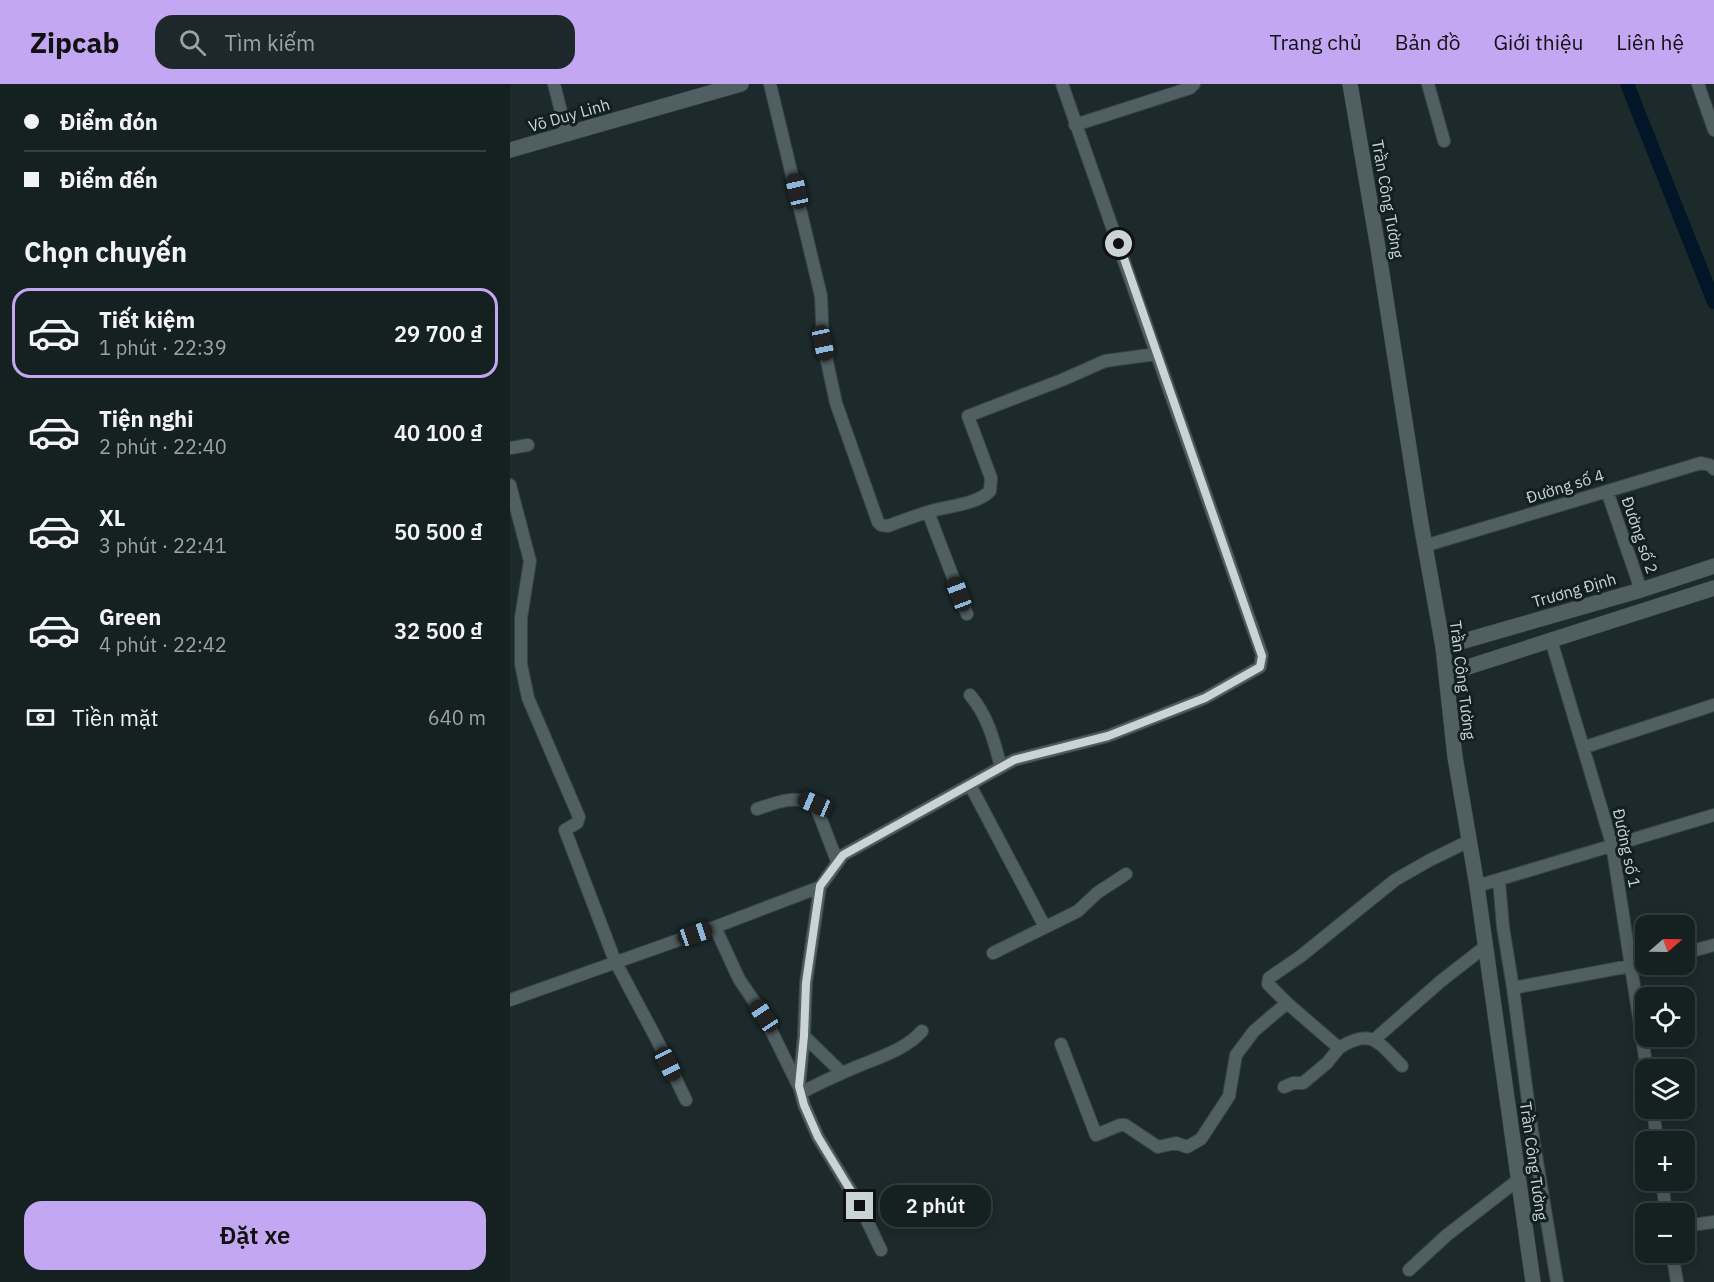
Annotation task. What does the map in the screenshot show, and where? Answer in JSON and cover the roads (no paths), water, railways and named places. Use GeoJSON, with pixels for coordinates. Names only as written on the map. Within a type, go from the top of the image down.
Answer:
{"type":"FeatureCollection","features":[{"type":"Feature","properties":{"kind":"main road","name":"Võ Duy Linh"},"geometry":{"type":"LineString","coordinates":[[510,150],[741,84]]}},
{"type":"Feature","properties":{"kind":"main road","name":"Trần Công Tường"},"geometry":{"type":"LineString","coordinates":[[1350,84],[1424,546],[1443,647],[1455,757],[1486,946],[1533,1282]]}},
{"type":"Feature","properties":{"kind":"main road","name":"Trương Định"},"geometry":{"type":"LineString","coordinates":[[1443,647],[1641,590],[1714,566]]}},
{"type":"Feature","properties":{"kind":"main road"},"geometry":{"type":"LineString","coordinates":[[1446,674],[1714,588]]}},
{"type":"Feature","properties":{"kind":"street"},"geometry":{"type":"LineString","coordinates":[[554,84],[567,135]]}},
{"type":"Feature","properties":{"kind":"street"},"geometry":{"type":"LineString","coordinates":[[771,84],[822,310],[823,343],[836,403],[881,525],[888,526],[977,499],[990,491],[991,478],[968,416],[1105,361],[1156,354]]}},
{"type":"Feature","properties":{"kind":"street"},"geometry":{"type":"LineString","coordinates":[[800,1090],[806,983],[820,886],[843,855],[1014,760],[1108,736],[1205,698],[1260,667],[1262,656],[1062,84]]}},
{"type":"Feature","properties":{"kind":"street"},"geometry":{"type":"LineString","coordinates":[[1075,124],[1147,103],[1190,88],[1194,84]]}},
{"type":"Feature","properties":{"kind":"street"},"geometry":{"type":"LineString","coordinates":[[1428,84],[1444,141]]}},
{"type":"Feature","properties":{"kind":"street"},"geometry":{"type":"LineString","coordinates":[[1698,84],[1714,130]]}},
{"type":"Feature","properties":{"kind":"street"},"geometry":{"type":"LineString","coordinates":[[510,448],[528,445]]}},
{"type":"Feature","properties":{"kind":"street","name":"Đường số 4"},"geometry":{"type":"LineString","coordinates":[[1424,546],[1701,463],[1710,465],[1714,469]]}},
{"type":"Feature","properties":{"kind":"street"},"geometry":{"type":"LineString","coordinates":[[510,485],[530,561],[521,618],[520,664],[528,698],[579,817],[577,823],[565,830],[615,961],[686,1100]]}},
{"type":"Feature","properties":{"kind":"street","name":"Đường số 2"},"geometry":{"type":"LineString","coordinates":[[1607,491],[1641,590]]}},
{"type":"Feature","properties":{"kind":"street"},"geometry":{"type":"LineString","coordinates":[[928,512],[967,614]]}},
{"type":"Feature","properties":{"kind":"street","name":"Đường số 1"},"geometry":{"type":"LineString","coordinates":[[1551,640],[1585,747],[1612,844],[1645,1059]]}},
{"type":"Feature","properties":{"kind":"street"},"geometry":{"type":"LineString","coordinates":[[970,695],[982,709],[1001,767]]}},
{"type":"Feature","properties":{"kind":"street"},"geometry":{"type":"LineString","coordinates":[[1585,747],[1714,705]]}},
{"type":"Feature","properties":{"kind":"street"},"geometry":{"type":"LineString","coordinates":[[970,785],[1045,927]]}},
{"type":"Feature","properties":{"kind":"street"},"geometry":{"type":"LineString","coordinates":[[757,809],[788,798],[804,799],[815,804],[837,861]]}},
{"type":"Feature","properties":{"kind":"street"},"geometry":{"type":"LineString","coordinates":[[1477,886],[1714,815]]}},
{"type":"Feature","properties":{"kind":"street"},"geometry":{"type":"LineString","coordinates":[[1339,1048],[1268,984],[1269,978],[1301,956],[1395,880],[1469,841]]}},
{"type":"Feature","properties":{"kind":"street"},"geometry":{"type":"LineString","coordinates":[[993,953],[1078,911],[1097,893],[1126,874]]}},
{"type":"Feature","properties":{"kind":"street","name":"Trần Công Tường"},"geometry":{"type":"LineString","coordinates":[[1499,880],[1503,927],[1532,1131],[1557,1282]]}},
{"type":"Feature","properties":{"kind":"street"},"geometry":{"type":"LineString","coordinates":[[510,1000],[715,927],[820,886]]}},
{"type":"Feature","properties":{"kind":"street"},"geometry":{"type":"LineString","coordinates":[[715,927],[739,979],[764,1016],[800,1090],[818,1137],[860,1206],[881,1250]]}},
{"type":"Feature","properties":{"kind":"street"},"geometry":{"type":"LineString","coordinates":[[1695,950],[1714,945]]}},
{"type":"Feature","properties":{"kind":"street"},"geometry":{"type":"LineString","coordinates":[[1375,1039],[1441,981],[1486,946]]}},
{"type":"Feature","properties":{"kind":"street"},"geometry":{"type":"LineString","coordinates":[[1513,988],[1635,965]]}},
{"type":"Feature","properties":{"kind":"street"},"geometry":{"type":"LineString","coordinates":[[1060,1044],[1096,1135],[1125,1125],[1158,1147],[1176,1143],[1187,1147],[1201,1139],[1230,1096],[1234,1060],[1254,1031],[1287,1003]]}},
{"type":"Feature","properties":{"kind":"street"},"geometry":{"type":"LineString","coordinates":[[800,1090],[894,1052],[913,1040],[922,1030]]}},
{"type":"Feature","properties":{"kind":"street"},"geometry":{"type":"LineString","coordinates":[[804,1036],[842,1073]]}},
{"type":"Feature","properties":{"kind":"street"},"geometry":{"type":"LineString","coordinates":[[1284,1087],[1293,1083],[1303,1083],[1327,1063],[1339,1048],[1361,1038],[1375,1039],[1402,1066]]}},
{"type":"Feature","properties":{"kind":"street"},"geometry":{"type":"LineString","coordinates":[[1409,1270],[1448,1235],[1518,1180]]}},
{"type":"Feature","properties":{"kind":"street"},"geometry":{"type":"LineString","coordinates":[[1695,1225],[1714,1222]]}},
{"type":"Feature","properties":{"kind":"street"},"geometry":{"type":"LineString","coordinates":[[1674,1263],[1677,1282]]}},
{"type":"Feature","properties":{"kind":"waterway"},"geometry":{"type":"LineString","coordinates":[[1627,84],[1714,302]]}}]}
